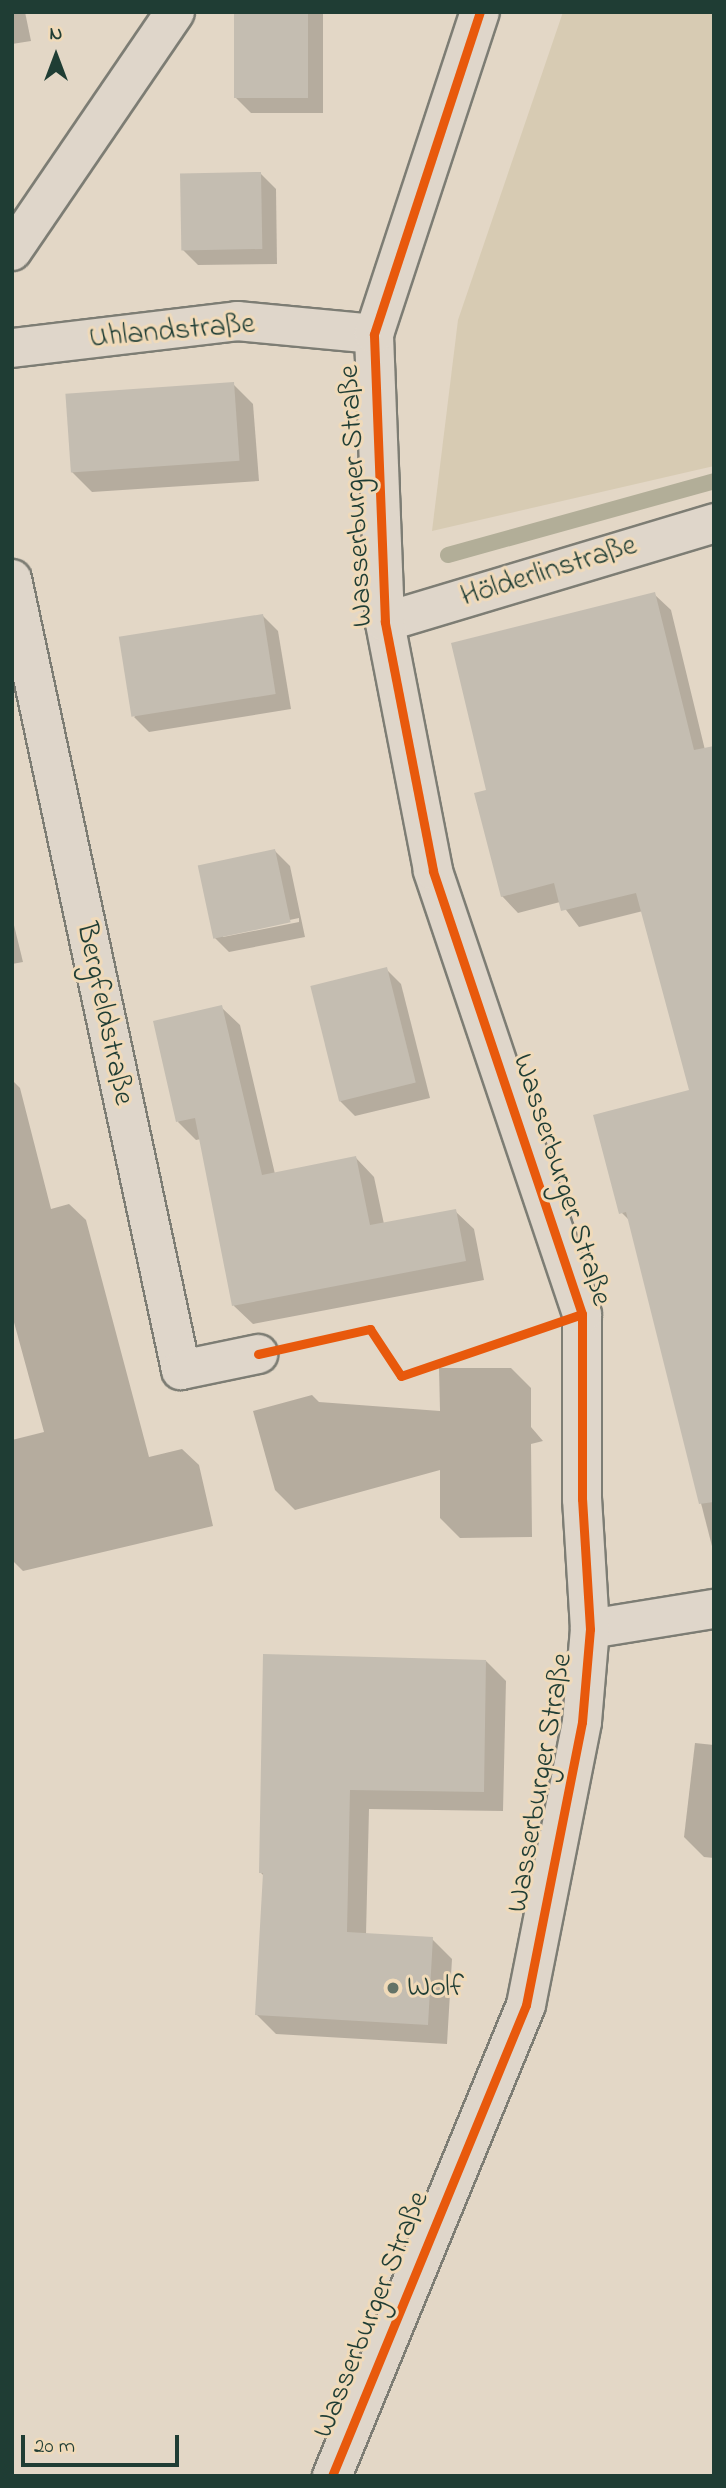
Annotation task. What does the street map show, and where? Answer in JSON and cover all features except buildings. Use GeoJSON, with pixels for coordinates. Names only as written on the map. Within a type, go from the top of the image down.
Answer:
{"type":"FeatureCollection","features":[{"type":"Feature","properties":{"kind":"street"},"geometry":{"type":"LineString","coordinates":[[12,251],[175,12]]}},
{"type":"Feature","properties":{"kind":"street","name":"Wasserburger Straße"},"geometry":{"type":"LineString","coordinates":[[332,2476],[526,2005],[582,1723],[590,1629],[582,1499],[582,1314],[433,870],[385,622],[374,334],[480,12]]}},
{"type":"Feature","properties":{"kind":"street","name":"Uhlandstraße"},"geometry":{"type":"LineString","coordinates":[[12,348],[237,321],[374,334]]}},
{"type":"Feature","properties":{"kind":"street","name":"Hölderlinstraße"},"geometry":{"type":"LineString","coordinates":[[385,622],[714,523]]}},
{"type":"Feature","properties":{"kind":"street","name":"Bergfeldstraße"},"geometry":{"type":"LineString","coordinates":[[12,579],[181,1370],[258,1353]]}},
{"type":"Feature","properties":{"kind":"street"},"geometry":{"type":"LineString","coordinates":[[590,1629],[714,1609]]}},
{"type":"Feature","properties":{"kind":"shaded area"},"geometry":{"type":"Polygon","coordinates":[[[563,12],[714,12],[714,466],[432,531],[458,320],[563,12]]]}},
{"type":"Feature","properties":{"kind":"waterway"},"geometry":{"type":"LineString","coordinates":[[448,555],[714,481]]}},
{"type":"Feature","properties":{"kind":"cycle path"},"geometry":{"type":"LineString","coordinates":[[332,2476],[526,2005],[582,1722],[590,1629],[582,1499],[582,1314],[433,870],[385,622],[374,334],[480,12]]}},
{"type":"Feature","properties":{"kind":"cycle path"},"geometry":{"type":"LineString","coordinates":[[258,1354],[370,1329],[401,1376],[582,1314]]}},
{"type":"Feature","properties":{"kind":"place","name":"Wolf"},"geometry":{"type":"Point","coordinates":[393,1988]}}]}
